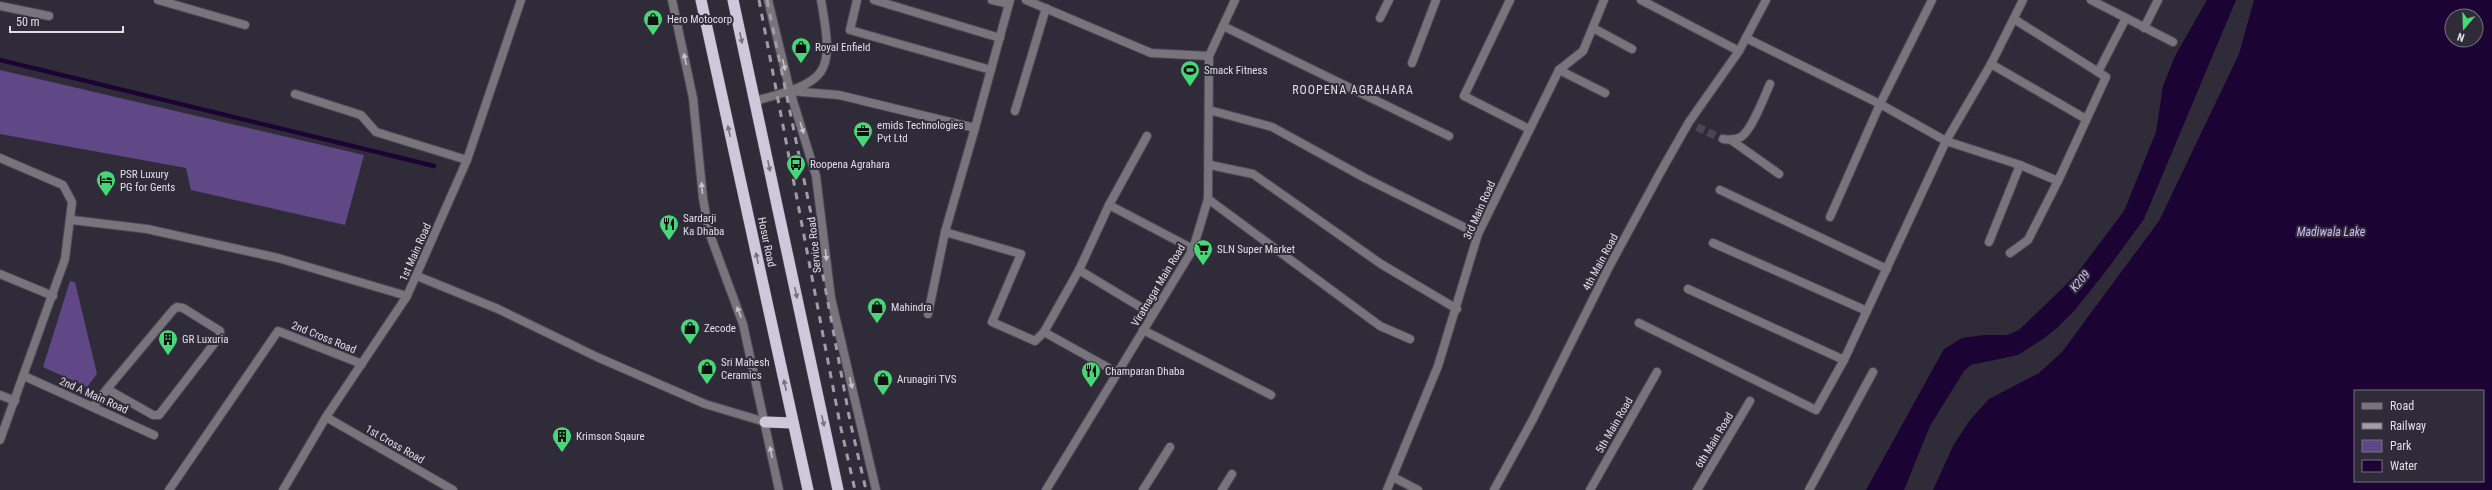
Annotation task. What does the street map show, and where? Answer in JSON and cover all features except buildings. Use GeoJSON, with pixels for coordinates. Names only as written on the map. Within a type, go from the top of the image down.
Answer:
{"type":"FeatureCollection","features":[{"type":"Feature","properties":{"kind":"highway","name":"Hosur Road"},"geometry":{"type":"LineString","coordinates":[[701,0],[808,490]]}},
{"type":"Feature","properties":{"kind":"highway","name":"Hosur Road"},"geometry":{"type":"LineString","coordinates":[[733,0],[838,490]]}},
{"type":"Feature","properties":{"kind":"highway"},"geometry":{"type":"LineString","coordinates":[[765,422],[793,423]]}},
{"type":"Feature","properties":{"kind":"street"},"geometry":{"type":"LineString","coordinates":[[158,0],[245,25]]}},
{"type":"Feature","properties":{"kind":"street","name":"1st Main Road"},"geometry":{"type":"LineString","coordinates":[[283,490],[326,416],[407,296],[417,276],[467,160],[521,0]]}},
{"type":"Feature","properties":{"kind":"street"},"geometry":{"type":"LineString","coordinates":[[672,0],[693,98],[702,198],[709,232],[743,324],[779,490]]}},
{"type":"Feature","properties":{"kind":"street","name":"Service Road"},"geometry":{"type":"LineString","coordinates":[[768,0],[790,91],[816,176],[831,298],[876,490]]}},
{"type":"Feature","properties":{"kind":"street"},"geometry":{"type":"LineString","coordinates":[[754,101],[790,91],[812,81],[825,68],[828,40],[820,0]]}},
{"type":"Feature","properties":{"kind":"street"},"geometry":{"type":"LineString","coordinates":[[857,0],[850,30],[991,70]]}},
{"type":"Feature","properties":{"kind":"street"},"geometry":{"type":"LineString","coordinates":[[874,0],[1000,38]]}},
{"type":"Feature","properties":{"kind":"street"},"geometry":{"type":"LineString","coordinates":[[928,314],[945,232],[1010,2],[992,0]]}},
{"type":"Feature","properties":{"kind":"street","name":"Viratnagar Main Road"},"geometry":{"type":"LineString","coordinates":[[1046,490],[1116,372],[1193,250],[1208,199],[1210,165],[1209,56],[1235,0]]}},
{"type":"Feature","properties":{"kind":"street"},"geometry":{"type":"LineString","coordinates":[[1380,18],[1389,0]]}},
{"type":"Feature","properties":{"kind":"street"},"geometry":{"type":"LineString","coordinates":[[1412,63],[1436,0]]}},
{"type":"Feature","properties":{"kind":"street"},"geometry":{"type":"LineString","coordinates":[[1510,0],[1464,96],[1529,129]]}},
{"type":"Feature","properties":{"kind":"street","name":"3rd Main Road"},"geometry":{"type":"LineString","coordinates":[[1387,490],[1438,366],[1478,234],[1559,70],[1583,51],[1604,0]]}},
{"type":"Feature","properties":{"kind":"street"},"geometry":{"type":"LineString","coordinates":[[1640,0],[1739,51]]}},
{"type":"Feature","properties":{"kind":"street","name":"4th Main Road"},"geometry":{"type":"LineString","coordinates":[[1494,490],[1533,419],[1609,267],[1689,122],[1739,51],[1766,0]]}},
{"type":"Feature","properties":{"kind":"street"},"geometry":{"type":"LineString","coordinates":[[1830,217],[1880,104],[1932,0]]}},
{"type":"Feature","properties":{"kind":"street"},"geometry":{"type":"LineString","coordinates":[[1639,323],[1816,410],[1844,360],[1946,141],[1991,64],[2023,0]]}},
{"type":"Feature","properties":{"kind":"street"},"geometry":{"type":"LineString","coordinates":[[2091,0],[2173,42]]}},
{"type":"Feature","properties":{"kind":"street"},"geometry":{"type":"LineString","coordinates":[[2144,28],[2158,0]]}},
{"type":"Feature","properties":{"kind":"street"},"geometry":{"type":"LineString","coordinates":[[1031,1],[1151,53],[1209,56]]}},
{"type":"Feature","properties":{"kind":"street"},"geometry":{"type":"LineString","coordinates":[[0,6],[49,16]]}},
{"type":"Feature","properties":{"kind":"street"},"geometry":{"type":"LineString","coordinates":[[1016,111],[1046,8]]}},
{"type":"Feature","properties":{"kind":"street"},"geometry":{"type":"LineString","coordinates":[[2098,72],[2126,18]]}},
{"type":"Feature","properties":{"kind":"street"},"geometry":{"type":"LineString","coordinates":[[2010,253],[2028,240],[2058,181],[2106,78],[2014,19]]}},
{"type":"Feature","properties":{"kind":"street"},"geometry":{"type":"LineString","coordinates":[[1223,26],[1449,136]]}},
{"type":"Feature","properties":{"kind":"street"},"geometry":{"type":"LineString","coordinates":[[1593,28],[1632,49]]}},
{"type":"Feature","properties":{"kind":"street"},"geometry":{"type":"LineString","coordinates":[[1746,38],[1880,104],[1946,141],[2020,164],[2058,181]]}},
{"type":"Feature","properties":{"kind":"street"},"geometry":{"type":"LineString","coordinates":[[1991,64],[2086,120]]}},
{"type":"Feature","properties":{"kind":"street"},"geometry":{"type":"LineString","coordinates":[[1559,70],[1606,93]]}},
{"type":"Feature","properties":{"kind":"street"},"geometry":{"type":"LineString","coordinates":[[1723,139],[1732,140],[1742,136],[1751,124],[1770,84]]}},
{"type":"Feature","properties":{"kind":"street"},"geometry":{"type":"LineString","coordinates":[[790,91],[839,95],[975,128]]}},
{"type":"Feature","properties":{"kind":"street"},"geometry":{"type":"LineString","coordinates":[[295,94],[361,116],[376,132],[467,160]]}},
{"type":"Feature","properties":{"kind":"street"},"geometry":{"type":"LineString","coordinates":[[1209,110],[1272,126],[1365,178],[1478,234]]}},
{"type":"Feature","properties":{"kind":"street"},"geometry":{"type":"LineString","coordinates":[[1689,122],[1697,127]]}},
{"type":"Feature","properties":{"kind":"street"},"geometry":{"type":"LineString","coordinates":[[945,232],[1021,254],[992,322],[1035,341],[1044,332],[1079,270],[1109,206],[1147,136]]}},
{"type":"Feature","properties":{"kind":"street"},"geometry":{"type":"LineString","coordinates":[[1732,140],[1780,174]]}},
{"type":"Feature","properties":{"kind":"street"},"geometry":{"type":"LineString","coordinates":[[0,158],[63,185],[72,202],[72,220],[65,259],[53,296],[0,440]]}},
{"type":"Feature","properties":{"kind":"street"},"geometry":{"type":"LineString","coordinates":[[1989,242],[2020,164]]}},
{"type":"Feature","properties":{"kind":"street"},"geometry":{"type":"LineString","coordinates":[[1210,165],[1253,174],[1381,264],[1456,310]]}},
{"type":"Feature","properties":{"kind":"street"},"geometry":{"type":"LineString","coordinates":[[1720,190],[1887,269]]}},
{"type":"Feature","properties":{"kind":"street"},"geometry":{"type":"LineString","coordinates":[[1208,199],[1380,326],[1410,339]]}},
{"type":"Feature","properties":{"kind":"street"},"geometry":{"type":"LineString","coordinates":[[1109,206],[1193,250]]}},
{"type":"Feature","properties":{"kind":"street"},"geometry":{"type":"LineString","coordinates":[[72,220],[146,229],[278,258],[407,296]]}},
{"type":"Feature","properties":{"kind":"street"},"geometry":{"type":"LineString","coordinates":[[1713,243],[1867,311]]}},
{"type":"Feature","properties":{"kind":"street"},"geometry":{"type":"LineString","coordinates":[[1079,270],[1152,314]]}},
{"type":"Feature","properties":{"kind":"street"},"geometry":{"type":"LineString","coordinates":[[0,274],[53,296]]}},
{"type":"Feature","properties":{"kind":"street"},"geometry":{"type":"LineString","coordinates":[[417,276],[498,309],[596,357],[705,404],[765,422]]}},
{"type":"Feature","properties":{"kind":"street"},"geometry":{"type":"LineString","coordinates":[[1688,289],[1844,360]]}},
{"type":"Feature","properties":{"kind":"street"},"geometry":{"type":"LineString","coordinates":[[93,407],[177,307],[183,308],[220,331],[220,336],[159,415],[153,415],[108,390]]}},
{"type":"Feature","properties":{"kind":"street"},"geometry":{"type":"LineString","coordinates":[[1143,330],[1271,395]]}},
{"type":"Feature","properties":{"kind":"street","name":"2nd Cross Road"},"geometry":{"type":"LineString","coordinates":[[169,490],[278,331],[362,364]]}},
{"type":"Feature","properties":{"kind":"street"},"geometry":{"type":"LineString","coordinates":[[1044,332],[1116,372]]}},
{"type":"Feature","properties":{"kind":"street","name":"5th Main Road"},"geometry":{"type":"LineString","coordinates":[[1590,490],[1658,372]]}},
{"type":"Feature","properties":{"kind":"street"},"geometry":{"type":"LineString","coordinates":[[1809,490],[1873,372]]}},
{"type":"Feature","properties":{"kind":"street","name":"2nd A Main Road"},"geometry":{"type":"LineString","coordinates":[[24,376],[154,435]]}},
{"type":"Feature","properties":{"kind":"street"},"geometry":{"type":"LineString","coordinates":[[0,395],[15,401]]}},
{"type":"Feature","properties":{"kind":"street","name":"6th Main Road"},"geometry":{"type":"LineString","coordinates":[[1697,490],[1750,401]]}},
{"type":"Feature","properties":{"kind":"street","name":"1st Cross Road"},"geometry":{"type":"LineString","coordinates":[[326,416],[454,490]]}},
{"type":"Feature","properties":{"kind":"street"},"geometry":{"type":"LineString","coordinates":[[1143,490],[1170,447]]}},
{"type":"Feature","properties":{"kind":"street"},"geometry":{"type":"LineString","coordinates":[[1222,490],[1232,474]]}},
{"type":"Feature","properties":{"kind":"street"},"geometry":{"type":"LineString","coordinates":[[1393,477],[1418,490]]}},
{"type":"Feature","properties":{"kind":"green space"},"geometry":{"type":"Polygon","coordinates":[[[0,70],[364,155],[345,225],[191,190],[186,168],[0,134],[0,70]]]}},
{"type":"Feature","properties":{"kind":"green space"},"geometry":{"type":"Polygon","coordinates":[[[70,281],[75,282],[97,374],[87,387],[43,367],[70,281]]]}},
{"type":"Feature","properties":{"kind":"water","name":"K209"},"geometry":{"type":"Polygon","coordinates":[[[2207,0],[2236,0],[2144,219],[2075,310],[2058,327],[2043,339],[2018,355],[1971,365],[1964,371],[1930,426],[1904,490],[1866,490],[1944,349],[1962,338],[1984,335],[2007,335],[2019,330],[2075,276],[2124,211],[2156,132],[2163,86],[2176,54],[2207,0]]]}},
{"type":"Feature","properties":{"kind":"water","name":"Madiwala Lake"},"geometry":{"type":"Polygon","coordinates":[[[2254,0],[2492,0],[2492,490],[1933,490],[1954,444],[1970,420],[1989,399],[2039,373],[2062,352],[2159,221],[2239,54],[2254,0]]]}},
{"type":"Feature","properties":{"kind":"waterway"},"geometry":{"type":"LineString","coordinates":[[0,60],[434,166]]}},
{"type":"Feature","properties":{"kind":"tunnel"},"geometry":{"type":"LineString","coordinates":[[1697,127],[1723,139]]}},
{"type":"Feature","properties":{"kind":"railway"},"geometry":{"type":"LineString","coordinates":[[759,0],[840,424],[855,490]]}},
{"type":"Feature","properties":{"kind":"railway"},"geometry":{"type":"LineString","coordinates":[[767,0],[816,238],[850,421],[866,490]]}},
{"type":"Feature","properties":{"kind":"place","name":"Hero Motocorp"},"geometry":{"type":"Point","coordinates":[653,36]}},
{"type":"Feature","properties":{"kind":"place","name":"Royal Enfield"},"geometry":{"type":"Point","coordinates":[801,64]}},
{"type":"Feature","properties":{"kind":"place","name":"Smack Fitness"},"geometry":{"type":"Point","coordinates":[1190,87]}},
{"type":"Feature","properties":{"kind":"place","name":"emids Technologies Pvt Ltd"},"geometry":{"type":"Point","coordinates":[863,148]}},
{"type":"Feature","properties":{"kind":"place","name":"Roopena Agrahara"},"geometry":{"type":"Point","coordinates":[796,181]}},
{"type":"Feature","properties":{"kind":"place","name":"PSR Luxury PG for Gents"},"geometry":{"type":"Point","coordinates":[106,197]}},
{"type":"Feature","properties":{"kind":"place","name":"Sardarji Ka Dhaba"},"geometry":{"type":"Point","coordinates":[669,241]}},
{"type":"Feature","properties":{"kind":"place","name":"SLN Super Market"},"geometry":{"type":"Point","coordinates":[1203,266]}},
{"type":"Feature","properties":{"kind":"place","name":"Mahindra"},"geometry":{"type":"Point","coordinates":[877,324]}},
{"type":"Feature","properties":{"kind":"place","name":"Zecode"},"geometry":{"type":"Point","coordinates":[690,345]}},
{"type":"Feature","properties":{"kind":"place","name":"GR Luxuria"},"geometry":{"type":"Point","coordinates":[168,356]}},
{"type":"Feature","properties":{"kind":"place","name":"Sri Mahesh Ceramics"},"geometry":{"type":"Point","coordinates":[707,385]}},
{"type":"Feature","properties":{"kind":"place","name":"Champaran Dhaba"},"geometry":{"type":"Point","coordinates":[1091,388]}},
{"type":"Feature","properties":{"kind":"place","name":"Arunagiri TVS"},"geometry":{"type":"Point","coordinates":[883,396]}},
{"type":"Feature","properties":{"kind":"place","name":"Krimson Sqaure"},"geometry":{"type":"Point","coordinates":[562,453]}},
{"type":"Feature","properties":{"kind":"district","name":"ROOPENA AGRAHARA"},"geometry":{"type":"Point","coordinates":[1353,90]}}]}
